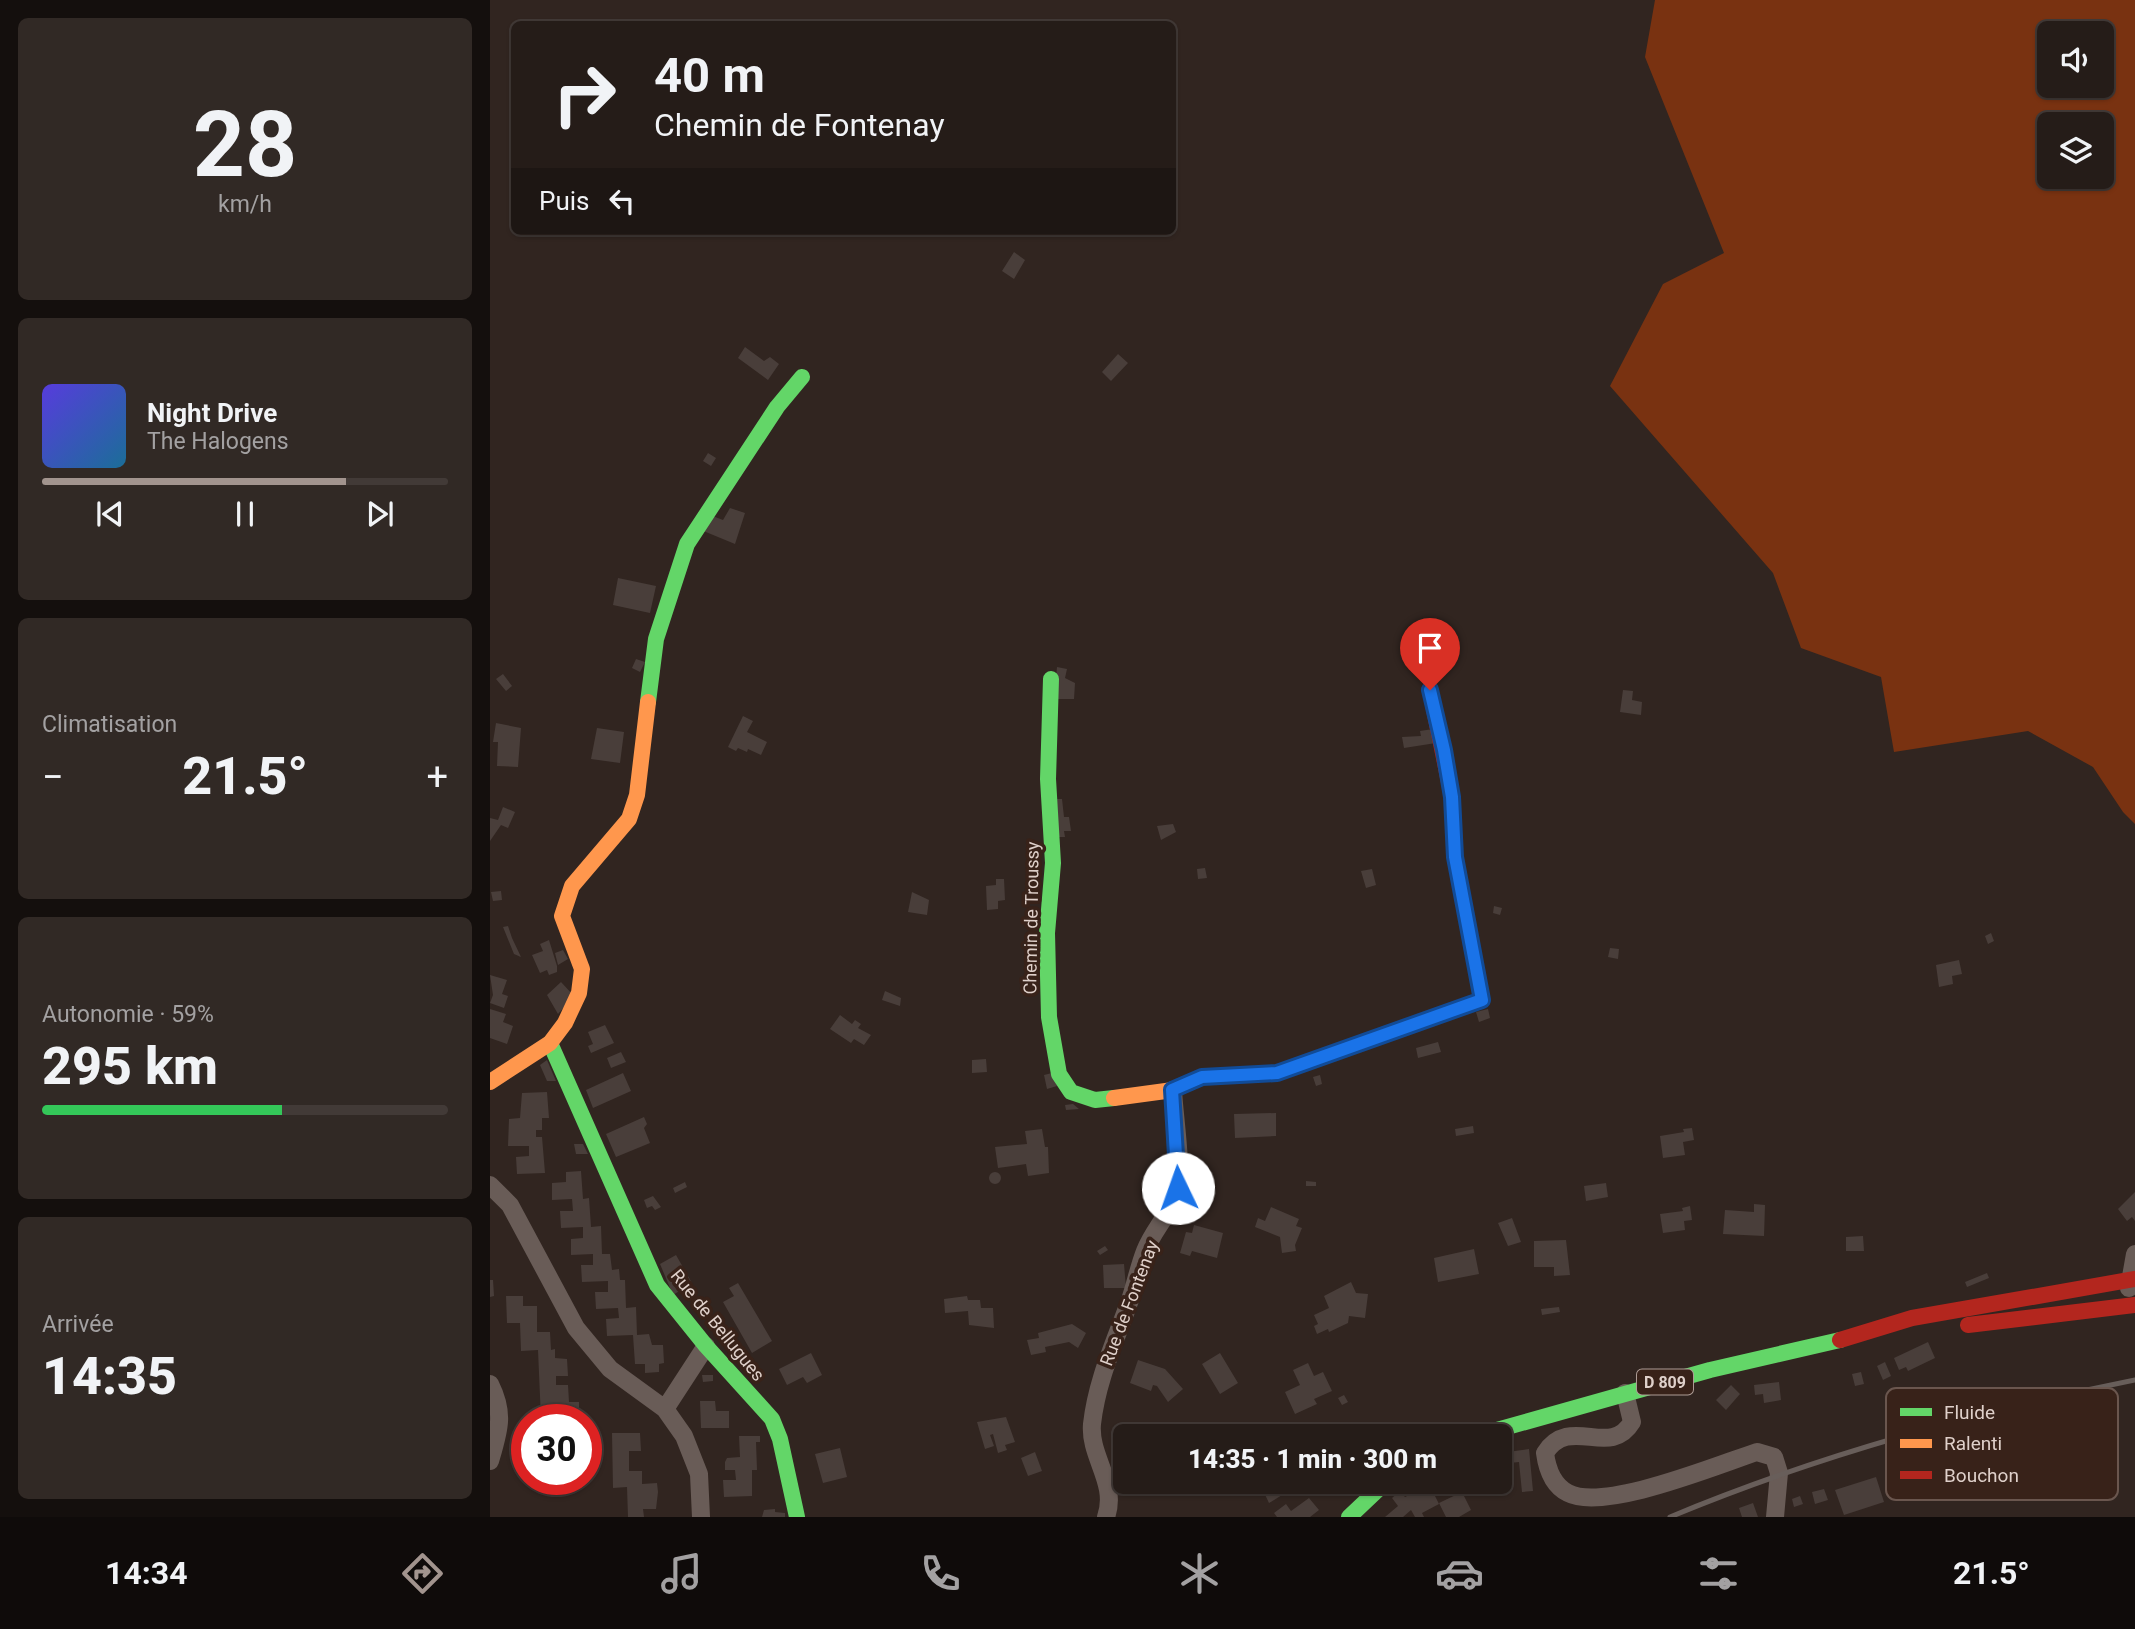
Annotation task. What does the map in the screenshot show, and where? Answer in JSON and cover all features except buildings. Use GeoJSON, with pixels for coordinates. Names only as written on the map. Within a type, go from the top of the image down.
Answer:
{"type":"FeatureCollection","features":[{"type":"Feature","properties":{"kind":"street"},"geometry":{"type":"LineString","coordinates":[[490,1082],[550,1043],[579,993],[582,969],[562,916],[572,886],[629,819],[637,795],[656,639],[687,544],[777,407],[802,377]]}},
{"type":"Feature","properties":{"kind":"street","name":"Chemin de Troussy"},"geometry":{"type":"LineString","coordinates":[[1051,679],[1048,779],[1053,863],[1047,933],[1049,1017],[1059,1074],[1071,1091],[1095,1100],[1172,1090],[1202,1077],[1277,1073],[1482,1000],[1455,857],[1452,797],[1430,690]]}},
{"type":"Feature","properties":{"kind":"street","name":"Rue de Bellugues"},"geometry":{"type":"LineString","coordinates":[[550,1043],[657,1285],[706,1346],[772,1419],[780,1439],[797,1517]]}},
{"type":"Feature","properties":{"kind":"street","name":"Rue de Fontenay"},"geometry":{"type":"LineString","coordinates":[[1105,1517],[1109,1486],[1094,1443],[1092,1427],[1105,1362],[1131,1298],[1145,1250],[1172,1206],[1178,1188],[1172,1090]]}},
{"type":"Feature","properties":{"kind":"street"},"geometry":{"type":"LineString","coordinates":[[490,1185],[510,1205],[576,1328],[610,1368],[665,1409],[684,1436],[699,1474],[701,1517]]}},
{"type":"Feature","properties":{"kind":"street"},"geometry":{"type":"LineString","coordinates":[[2132,1305],[2135,1255]]}},
{"type":"Feature","properties":{"kind":"street","name":"D 809"},"geometry":{"type":"LineString","coordinates":[[1860,1336],[1912,1318],[2132,1280]]}},
{"type":"Feature","properties":{"kind":"street","name":"D 809"},"geometry":{"type":"LineString","coordinates":[[1512,1425],[1710,1370],[1860,1336],[2132,1305]]}},
{"type":"Feature","properties":{"kind":"street"},"geometry":{"type":"LineString","coordinates":[[665,1409],[706,1346]]}},
{"type":"Feature","properties":{"kind":"street"},"geometry":{"type":"LineString","coordinates":[[490,1384],[499,1403],[500,1414],[490,1461]]}},
{"type":"Feature","properties":{"kind":"street"},"geometry":{"type":"LineString","coordinates":[[1625,1393],[1632,1422],[1622,1434],[1613,1439],[1574,1435],[1560,1438],[1545,1453],[1548,1472],[1567,1493],[1592,1499],[1630,1493],[1757,1452],[1774,1457],[1779,1473],[1775,1517]]}},
{"type":"Feature","properties":{"kind":"street"},"geometry":{"type":"LineString","coordinates":[[1349,1517],[1373,1494]]}},
{"type":"Feature","properties":{"kind":"shaded area"},"geometry":{"type":"Polygon","coordinates":[[[1655,0],[2135,0],[2135,824],[2123,812],[2093,767],[2028,731],[1894,752],[1881,677],[1801,648],[1773,573],[1610,386],[1663,284],[1724,253],[1645,57],[1655,0]]]}},
{"type":"Feature","properties":{"kind":"railway"},"geometry":{"type":"LineString","coordinates":[[2095,1388],[2135,1380]]}},
{"type":"Feature","properties":{"kind":"railway"},"geometry":{"type":"LineString","coordinates":[[1670,1517],[1727,1494],[1886,1441]]}},
{"type":"Feature","properties":{"kind":"traffic: fast"},"geometry":{"type":"LineString","coordinates":[[648,702],[656,639],[687,544],[777,407],[802,377]]}},
{"type":"Feature","properties":{"kind":"traffic: fast"},"geometry":{"type":"LineString","coordinates":[[1051,679],[1048,779],[1053,863],[1047,933],[1049,1017],[1059,1074],[1071,1092],[1095,1100],[1114,1098]]}},
{"type":"Feature","properties":{"kind":"traffic: fast"},"geometry":{"type":"LineString","coordinates":[[550,1043],[657,1285],[706,1346],[772,1419],[780,1439],[797,1517]]}},
{"type":"Feature","properties":{"kind":"traffic: fast"},"geometry":{"type":"LineString","coordinates":[[1512,1426],[1710,1370],[1840,1340]]}},
{"type":"Feature","properties":{"kind":"traffic: fast"},"geometry":{"type":"LineString","coordinates":[[1349,1517],[1373,1494]]}},
{"type":"Feature","properties":{"kind":"traffic: slow"},"geometry":{"type":"LineString","coordinates":[[490,1082],[550,1043],[565,1023],[579,993],[582,969],[562,916],[572,886],[629,819],[637,795],[648,702]]}},
{"type":"Feature","properties":{"kind":"traffic: slow"},"geometry":{"type":"LineString","coordinates":[[1114,1098],[1173,1090],[1202,1077],[1277,1073],[1482,1000],[1475,963]]}},
{"type":"Feature","properties":{"kind":"traffic: jam"},"geometry":{"type":"LineString","coordinates":[[1430,690],[1452,797],[1455,857],[1475,963]]}},
{"type":"Feature","properties":{"kind":"traffic: jam"},"geometry":{"type":"LineString","coordinates":[[1840,1340],[1912,1318],[2135,1279]]}},
{"type":"Feature","properties":{"kind":"traffic: jam"},"geometry":{"type":"LineString","coordinates":[[1968,1325],[2135,1305]]}},
{"type":"Feature","properties":{"kind":"route"},"geometry":{"type":"LineString","coordinates":[[1178,1188],[1172,1090],[1202,1077],[1277,1073],[1482,1000],[1455,857],[1452,797],[1430,690]]}}]}
